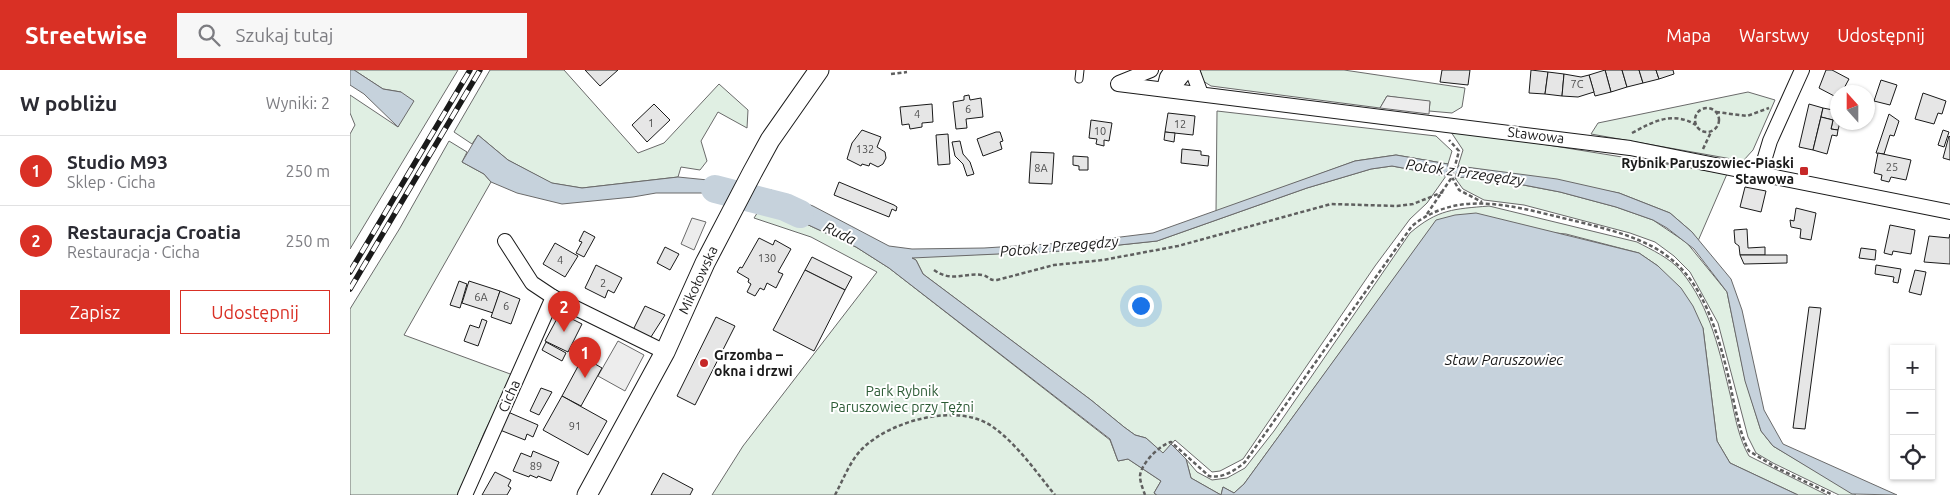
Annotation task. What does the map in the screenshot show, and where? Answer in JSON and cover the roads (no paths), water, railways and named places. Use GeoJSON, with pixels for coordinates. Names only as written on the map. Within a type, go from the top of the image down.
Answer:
{"type":"FeatureCollection","features":[{"type":"Feature","properties":{"kind":"main road","name":"Mikołowska"},"geometry":{"type":"LineString","coordinates":[[587,495],[665,352],[731,212],[752,172],[770,140],[819,70]]}},
{"type":"Feature","properties":{"kind":"street","name":"Stawowa"},"geometry":{"type":"LineString","coordinates":[[1151,70],[1118,84],[1618,146],[1950,212]]}},
{"type":"Feature","properties":{"kind":"street"},"geometry":{"type":"LineString","coordinates":[[1168,90],[1167,77],[1172,70]]}},
{"type":"Feature","properties":{"kind":"street"},"geometry":{"type":"LineString","coordinates":[[1168,90],[1187,70]]}},
{"type":"Feature","properties":{"kind":"street"},"geometry":{"type":"LineString","coordinates":[[1192,70],[1202,94]]}},
{"type":"Feature","properties":{"kind":"street"},"geometry":{"type":"LineString","coordinates":[[1760,174],[1770,141],[1802,70]]}},
{"type":"Feature","properties":{"kind":"street"},"geometry":{"type":"LineString","coordinates":[[505,240],[532,283],[553,297],[665,352]]}},
{"type":"Feature","properties":{"kind":"street","name":"Cicha"},"geometry":{"type":"LineString","coordinates":[[465,495],[553,297]]}},
{"type":"Feature","properties":{"kind":"lane"},"geometry":{"type":"LineString","coordinates":[[1079,79],[1080,70]]}},
{"type":"Feature","properties":{"kind":"water"},"geometry":{"type":"Polygon","coordinates":[[[350,70],[354,70],[383,89],[401,92],[414,101],[398,127],[364,94],[350,85],[350,70]]]}},
{"type":"Feature","properties":{"kind":"water"},"geometry":{"type":"Polygon","coordinates":[[[478,135],[508,160],[552,183],[582,188],[678,177],[738,183],[728,199],[703,193],[656,193],[562,204],[517,193],[491,182],[484,174],[462,162],[478,135]]]}},
{"type":"Feature","properties":{"kind":"water"},"geometry":{"type":"Polygon","coordinates":[[[1396,155],[1448,164],[1446,176],[1392,166],[1371,169],[1307,188],[1157,241],[1063,251],[912,258],[916,260],[923,274],[1135,435],[1146,438],[1163,453],[1171,444],[1186,459],[1191,478],[1221,495],[1157,495],[1154,493],[1161,481],[1128,459],[1118,461],[1110,439],[889,268],[856,247],[763,204],[771,190],[813,206],[889,246],[912,249],[984,248],[1080,242],[1153,233],[1355,161],[1396,155]]]}},
{"type":"Feature","properties":{"kind":"water"},"geometry":{"type":"Polygon","coordinates":[[[1458,166],[1557,179],[1619,193],[1670,213],[1692,232],[1731,279],[1742,310],[1764,410],[1783,444],[1897,495],[1852,494],[1773,446],[1761,431],[1745,381],[1727,292],[1694,249],[1667,228],[1653,220],[1616,207],[1560,192],[1477,176],[1455,178],[1458,166]]]}},
{"type":"Feature","properties":{"kind":"water","name":"Staw Paruszowiec"},"geometry":{"type":"Polygon","coordinates":[[[1476,213],[1639,253],[1658,266],[1681,288],[1693,306],[1703,328],[1717,441],[1730,463],[1798,495],[1221,495],[1223,487],[1234,493],[1244,484],[1436,220],[1455,215],[1476,213]]]}},
{"type":"Feature","properties":{"kind":"waterway","name":"Potok z Przegędzy"},"geometry":{"type":"LineString","coordinates":[[1442,168],[1461,171]]}},
{"type":"Feature","properties":{"kind":"waterway","name":"Ruda"},"geometry":{"type":"LineString","coordinates":[[715,189],[785,207],[800,214]]}},
{"type":"Feature","properties":{"kind":"railway"},"geometry":{"type":"LineString","coordinates":[[350,272],[470,70]]}},
{"type":"Feature","properties":{"kind":"railway"},"geometry":{"type":"LineString","coordinates":[[350,289],[480,70]]}},
{"type":"Feature","properties":{"kind":"place","name":"Rybnik Paruszowiec-Piaski Stawowa"},"geometry":{"type":"Point","coordinates":[1804,171]}},
{"type":"Feature","properties":{"kind":"place","name":"Restauracja Croatia"},"geometry":{"type":"Point","coordinates":[564,332]}},
{"type":"Feature","properties":{"kind":"place","name":"Grzomba – okna i drzwi"},"geometry":{"type":"Point","coordinates":[704,363]}},
{"type":"Feature","properties":{"kind":"place","name":"Studio M93"},"geometry":{"type":"Point","coordinates":[585,378]}},
{"type":"Feature","properties":{"kind":"park label","name":"Park Rybnik Paruszowiec przy Tężni"},"geometry":{"type":"Point","coordinates":[902,400]}}]}
